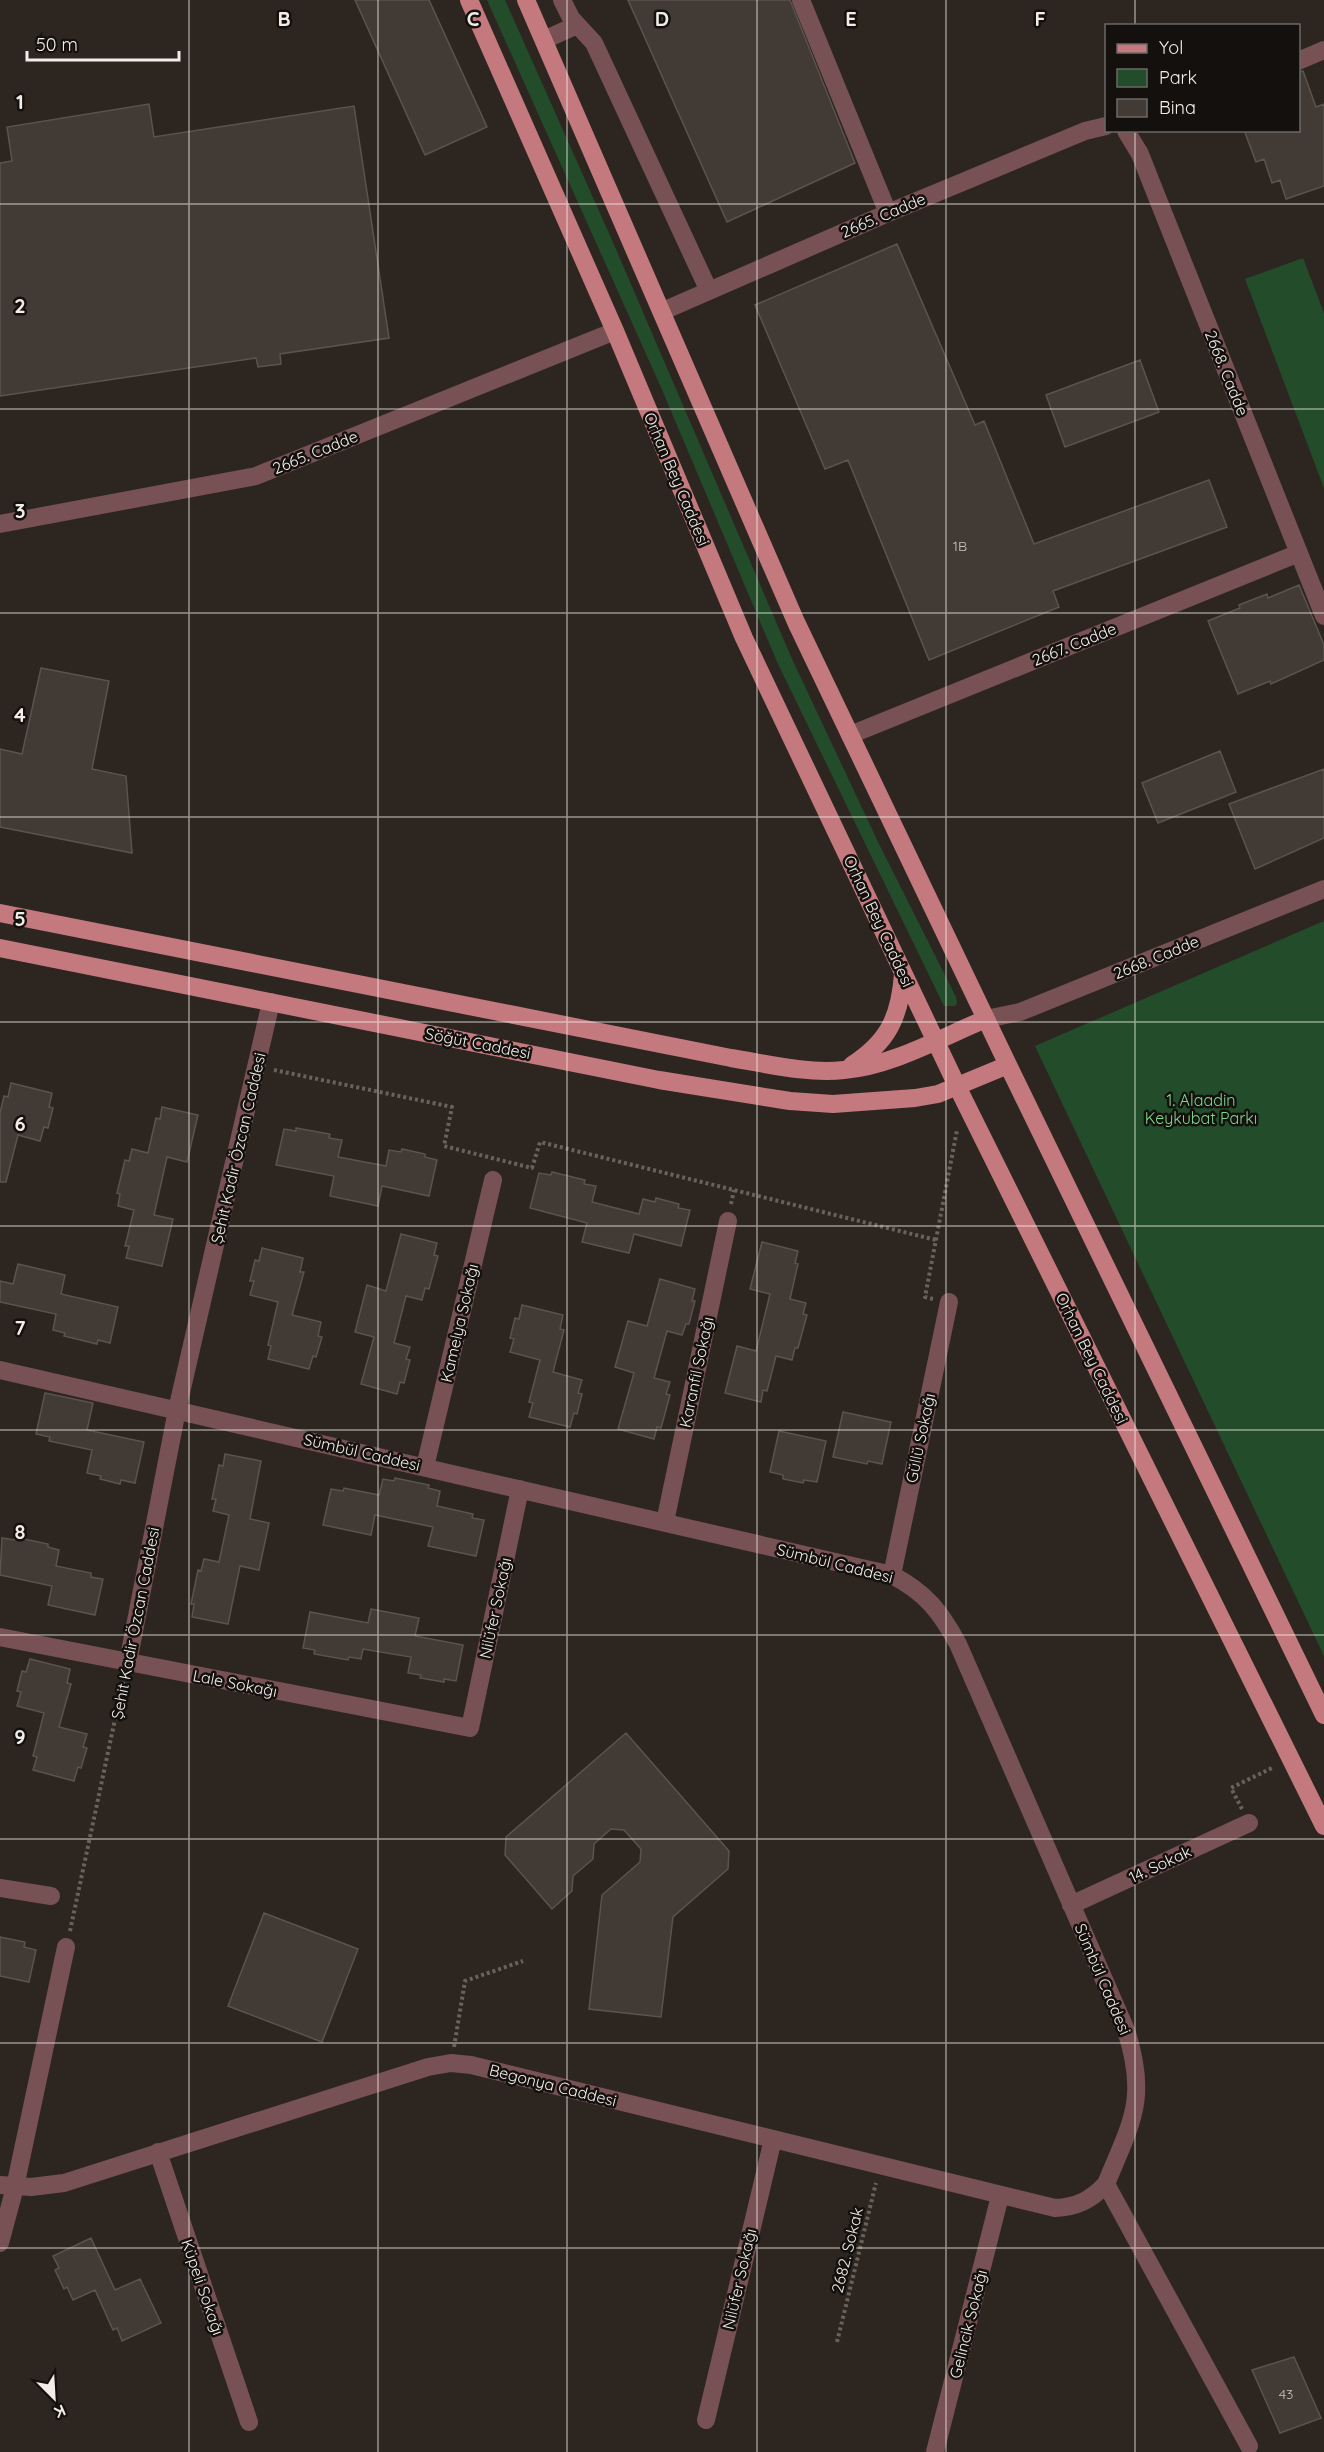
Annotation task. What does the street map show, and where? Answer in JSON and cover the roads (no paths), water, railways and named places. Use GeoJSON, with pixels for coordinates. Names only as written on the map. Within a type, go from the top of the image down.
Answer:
{"type":"FeatureCollection","features":[{"type":"Feature","properties":{"kind":"main road","name":"Orhan Bey Caddesi"},"geometry":{"type":"LineString","coordinates":[[469,0],[615,331],[744,638],[960,1093],[1324,1826]]}},
{"type":"Feature","properties":{"kind":"main road"},"geometry":{"type":"LineString","coordinates":[[526,0],[663,311],[796,622],[1008,1065],[1324,1715]]}},
{"type":"Feature","properties":{"kind":"main road","name":"Söğüt Caddesi"},"geometry":{"type":"LineString","coordinates":[[0,913],[731,1058],[819,1071],[844,1070],[875,1064],[986,1019]]}},
{"type":"Feature","properties":{"kind":"main road","name":"Söğüt Caddesi"},"geometry":{"type":"LineString","coordinates":[[0,948],[659,1080],[790,1101],[833,1104],[891,1101],[960,1093],[1008,1065]]}},
{"type":"Feature","properties":{"kind":"main road"},"geometry":{"type":"LineString","coordinates":[[844,1070],[868,1055],[885,1037],[896,1017],[903,973]]}},
{"type":"Feature","properties":{"kind":"street"},"geometry":{"type":"LineString","coordinates":[[562,0],[565,10],[594,43],[709,291]]}},
{"type":"Feature","properties":{"kind":"street"},"geometry":{"type":"LineString","coordinates":[[801,0],[888,213]]}},
{"type":"Feature","properties":{"kind":"street"},"geometry":{"type":"LineString","coordinates":[[544,40],[577,25]]}},
{"type":"Feature","properties":{"kind":"street"},"geometry":{"type":"LineString","coordinates":[[1300,61],[1324,51]]}},
{"type":"Feature","properties":{"kind":"street","name":"2665. Cadde"},"geometry":{"type":"LineString","coordinates":[[663,311],[888,213],[1085,131],[1105,126]]}},
{"type":"Feature","properties":{"kind":"street","name":"2668. Cadde"},"geometry":{"type":"LineString","coordinates":[[1127,132],[1140,154],[1324,616]]}},
{"type":"Feature","properties":{"kind":"street","name":"2665. Cadde"},"geometry":{"type":"LineString","coordinates":[[0,524],[256,476],[615,331]]}},
{"type":"Feature","properties":{"kind":"street","name":"2667. Cadde"},"geometry":{"type":"LineString","coordinates":[[850,735],[1299,553]]}},
{"type":"Feature","properties":{"kind":"street","name":"2668. Cadde"},"geometry":{"type":"LineString","coordinates":[[986,1019],[1020,1012],[1324,889]]}},
{"type":"Feature","properties":{"kind":"street","name":"Şehit Kadir Özcan Caddesi"},"geometry":{"type":"LineString","coordinates":[[128,1662],[177,1410],[271,1002]]}},
{"type":"Feature","properties":{"kind":"street","name":"Kamelya Sokağı"},"geometry":{"type":"LineString","coordinates":[[425,1467],[493,1180]]}},
{"type":"Feature","properties":{"kind":"street","name":"Karanfil Sokağı"},"geometry":{"type":"LineString","coordinates":[[664,1522],[728,1221]]}},
{"type":"Feature","properties":{"kind":"street","name":"Güllü Sokağı"},"geometry":{"type":"LineString","coordinates":[[892,1575],[949,1302]]}},
{"type":"Feature","properties":{"kind":"street","name":"Sümbül Caddesi"},"geometry":{"type":"LineString","coordinates":[[0,1370],[892,1575],[919,1591],[945,1620],[1126,2030],[1137,2075],[1137,2105],[1106,2184]]}},
{"type":"Feature","properties":{"kind":"street","name":"Nilüfer Sokağı"},"geometry":{"type":"LineString","coordinates":[[470,1728],[520,1489]]}},
{"type":"Feature","properties":{"kind":"street","name":"Lale Sokağı"},"geometry":{"type":"LineString","coordinates":[[0,1636],[470,1728]]}},
{"type":"Feature","properties":{"kind":"street","name":"14. Sokak"},"geometry":{"type":"LineString","coordinates":[[1071,1905],[1249,1823]]}},
{"type":"Feature","properties":{"kind":"street"},"geometry":{"type":"LineString","coordinates":[[0,1888],[51,1896]]}},
{"type":"Feature","properties":{"kind":"street"},"geometry":{"type":"LineString","coordinates":[[0,2243],[8,2186],[66,1947]]}},
{"type":"Feature","properties":{"kind":"street","name":"Begonya Caddesi"},"geometry":{"type":"LineString","coordinates":[[8,2186],[47,2187],[64,2183],[428,2067],[451,2063],[471,2065],[1055,2208],[1083,2203],[1106,2184]]}},
{"type":"Feature","properties":{"kind":"street","name":"Nilüfer Sokağı"},"geometry":{"type":"LineString","coordinates":[[706,2420],[773,2139]]}},
{"type":"Feature","properties":{"kind":"street","name":"Küpeli Sokağı"},"geometry":{"type":"LineString","coordinates":[[158,2152],[249,2422]]}},
{"type":"Feature","properties":{"kind":"street"},"geometry":{"type":"LineString","coordinates":[[1106,2184],[1249,2446]]}},
{"type":"Feature","properties":{"kind":"street","name":"Gelincik Sokağı"},"geometry":{"type":"LineString","coordinates":[[935,2452],[1000,2196]]}},
{"type":"Feature","properties":{"kind":"park label","name":"1. Alaadin Keykubat Parkı"},"geometry":{"type":"Point","coordinates":[1201,1109]}}]}
